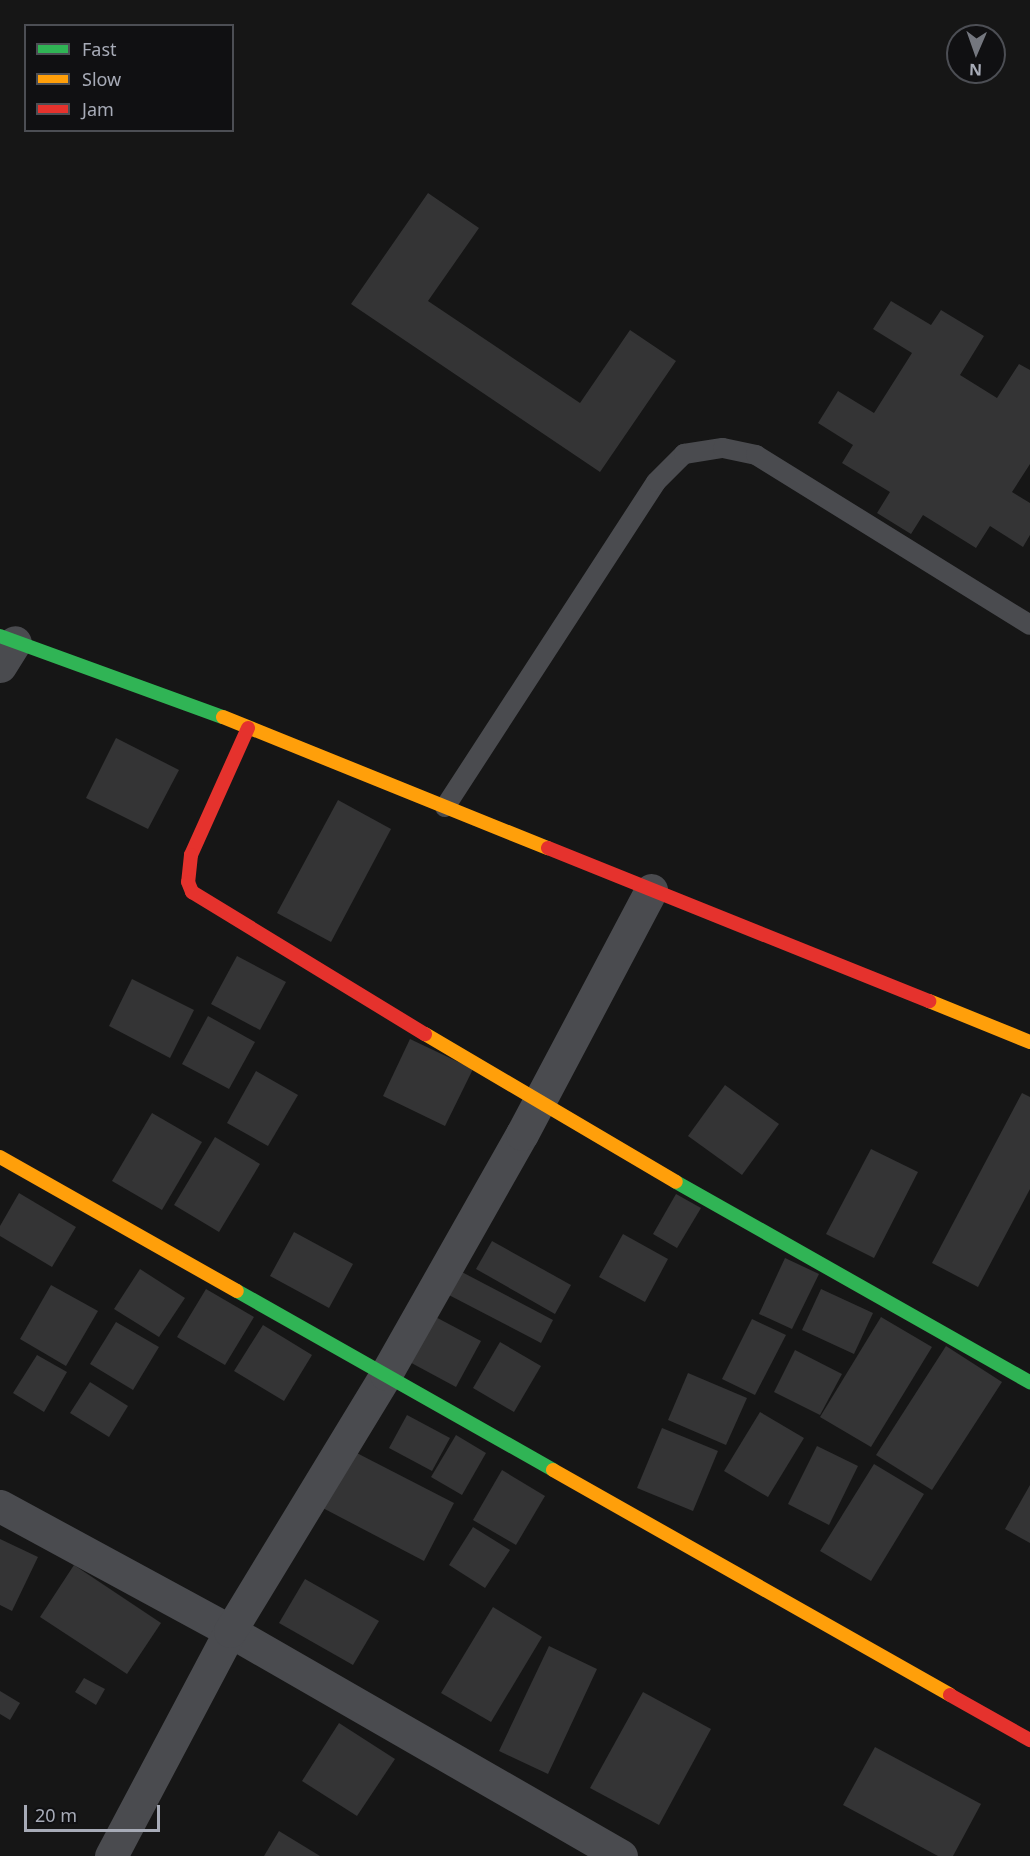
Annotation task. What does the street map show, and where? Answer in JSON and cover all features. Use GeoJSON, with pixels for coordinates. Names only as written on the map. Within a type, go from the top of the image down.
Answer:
{"type":"FeatureCollection","features":[{"type":"Feature","properties":{"kind":"street"},"geometry":{"type":"LineString","coordinates":[[5,648],[248,728],[1030,1042]]}},
{"type":"Feature","properties":{"kind":"street"},"geometry":{"type":"LineString","coordinates":[[248,728],[191,855],[188,882],[192,892],[538,1104],[1030,1383]]}},
{"type":"Feature","properties":{"kind":"street"},"geometry":{"type":"LineString","coordinates":[[111,1856],[230,1631],[386,1374],[538,1104],[651,890]]}},
{"type":"Feature","properties":{"kind":"street"},"geometry":{"type":"LineString","coordinates":[[0,1157],[1030,1740]]}},
{"type":"Feature","properties":{"kind":"street"},"geometry":{"type":"LineString","coordinates":[[0,1506],[230,1631],[621,1856]]}},
{"type":"Feature","properties":{"kind":"lane"},"geometry":{"type":"LineString","coordinates":[[445,807],[656,482],[684,454],[723,448],[756,455],[1030,625]]}},
{"type":"Feature","properties":{"kind":"building"},"geometry":{"type":"Polygon","coordinates":[[[428,193],[479,228],[428,301],[580,403],[630,330],[676,361],[600,472],[351,304],[428,193]]]}},
{"type":"Feature","properties":{"kind":"building"},"geometry":{"type":"Polygon","coordinates":[[[891,301],[931,325],[941,310],[984,336],[960,375],[997,398],[1019,364],[1030,370],[1030,464],[1012,492],[1030,503],[1030,535],[1023,547],[990,526],[976,548],[923,515],[911,534],[877,513],[890,492],[842,463],[853,445],[818,423],[838,391],[874,413],[912,353],[873,329],[891,301]]]}},
{"type":"Feature","properties":{"kind":"building"},"geometry":{"type":"Polygon","coordinates":[[[116,738],[179,770],[148,829],[86,798],[116,738]]]}},
{"type":"Feature","properties":{"kind":"building"},"geometry":{"type":"Polygon","coordinates":[[[338,800],[391,829],[331,942],[277,913],[338,800]]]}},
{"type":"Feature","properties":{"kind":"building"},"geometry":{"type":"Polygon","coordinates":[[[237,956],[286,982],[260,1030],[211,1004],[237,956]]]}},
{"type":"Feature","properties":{"kind":"building"},"geometry":{"type":"Polygon","coordinates":[[[132,979],[194,1010],[170,1058],[109,1026],[132,979]]]}},
{"type":"Feature","properties":{"kind":"building"},"geometry":{"type":"Polygon","coordinates":[[[208,1016],[255,1042],[229,1089],[182,1064],[208,1016]]]}},
{"type":"Feature","properties":{"kind":"building"},"geometry":{"type":"Polygon","coordinates":[[[410,1039],[473,1069],[445,1126],[383,1096],[410,1039]]]}},
{"type":"Feature","properties":{"kind":"building"},"geometry":{"type":"Polygon","coordinates":[[[256,1071],[298,1095],[268,1146],[227,1123],[256,1071]]]}},
{"type":"Feature","properties":{"kind":"building"},"geometry":{"type":"Polygon","coordinates":[[[725,1085],[779,1124],[742,1175],[688,1136],[725,1085]]]}},
{"type":"Feature","properties":{"kind":"building"},"geometry":{"type":"Polygon","coordinates":[[[1022,1093],[1030,1097],[1030,1189],[978,1287],[932,1263],[1022,1093]]]}},
{"type":"Feature","properties":{"kind":"building"},"geometry":{"type":"Polygon","coordinates":[[[152,1113],[202,1142],[162,1210],[112,1181],[152,1113]]]}},
{"type":"Feature","properties":{"kind":"building"},"geometry":{"type":"Polygon","coordinates":[[[215,1137],[260,1164],[219,1232],[174,1205],[215,1137]]]}},
{"type":"Feature","properties":{"kind":"building"},"geometry":{"type":"Polygon","coordinates":[[[871,1149],[918,1172],[874,1258],[826,1234],[871,1149]]]}},
{"type":"Feature","properties":{"kind":"building"},"geometry":{"type":"Polygon","coordinates":[[[19,1193],[76,1227],[52,1267],[0,1236],[0,1226],[19,1193]]]}},
{"type":"Feature","properties":{"kind":"building"},"geometry":{"type":"Polygon","coordinates":[[[676,1194],[701,1208],[677,1248],[653,1234],[676,1194]]]}},
{"type":"Feature","properties":{"kind":"building"},"geometry":{"type":"Polygon","coordinates":[[[294,1232],[353,1264],[329,1308],[270,1276],[294,1232]]]}},
{"type":"Feature","properties":{"kind":"building"},"geometry":{"type":"Polygon","coordinates":[[[623,1234],[668,1259],[645,1302],[599,1277],[623,1234]]]}},
{"type":"Feature","properties":{"kind":"building"},"geometry":{"type":"Polygon","coordinates":[[[492,1241],[571,1285],[555,1314],[476,1269],[492,1241]]]}},
{"type":"Feature","properties":{"kind":"building"},"geometry":{"type":"Polygon","coordinates":[[[785,1258],[819,1274],[792,1329],[759,1314],[785,1258]]]}},
{"type":"Feature","properties":{"kind":"building"},"geometry":{"type":"Polygon","coordinates":[[[140,1269],[185,1298],[159,1337],[114,1309],[140,1269]]]}},
{"type":"Feature","properties":{"kind":"building"},"geometry":{"type":"Polygon","coordinates":[[[458,1270],[553,1320],[541,1343],[445,1293],[458,1270]]]}},
{"type":"Feature","properties":{"kind":"building"},"geometry":{"type":"Polygon","coordinates":[[[51,1285],[98,1311],[66,1366],[20,1339],[51,1285]]]}},
{"type":"Feature","properties":{"kind":"building"},"geometry":{"type":"Polygon","coordinates":[[[206,1289],[254,1317],[225,1365],[177,1337],[206,1289]]]}},
{"type":"Feature","properties":{"kind":"building"},"geometry":{"type":"Polygon","coordinates":[[[821,1289],[873,1313],[854,1354],[802,1330],[821,1289]]]}},
{"type":"Feature","properties":{"kind":"building"},"geometry":{"type":"Polygon","coordinates":[[[428,1313],[481,1341],[456,1387],[404,1359],[428,1313]]]}},
{"type":"Feature","properties":{"kind":"building"},"geometry":{"type":"Polygon","coordinates":[[[881,1317],[932,1347],[871,1447],[820,1417],[881,1317]]]}},
{"type":"Feature","properties":{"kind":"building"},"geometry":{"type":"Polygon","coordinates":[[[752,1319],[786,1335],[755,1395],[722,1379],[752,1319]]]}},
{"type":"Feature","properties":{"kind":"building"},"geometry":{"type":"Polygon","coordinates":[[[116,1322],[159,1347],[133,1390],[90,1364],[116,1322]]]}},
{"type":"Feature","properties":{"kind":"building"},"geometry":{"type":"Polygon","coordinates":[[[263,1325],[312,1355],[284,1401],[234,1371],[263,1325]]]}},
{"type":"Feature","properties":{"kind":"building"},"geometry":{"type":"Polygon","coordinates":[[[500,1342],[541,1366],[514,1412],[473,1388],[500,1342]]]}},
{"type":"Feature","properties":{"kind":"building"},"geometry":{"type":"Polygon","coordinates":[[[946,1346],[1002,1382],[932,1490],[876,1455],[946,1346]]]}},
{"type":"Feature","properties":{"kind":"building"},"geometry":{"type":"Polygon","coordinates":[[[795,1350],[842,1374],[820,1415],[774,1392],[795,1350]]]}},
{"type":"Feature","properties":{"kind":"building"},"geometry":{"type":"Polygon","coordinates":[[[37,1355],[67,1372],[44,1412],[13,1393],[37,1355]]]}},
{"type":"Feature","properties":{"kind":"building"},"geometry":{"type":"Polygon","coordinates":[[[688,1373],[747,1398],[726,1445],[668,1420],[688,1373]]]}},
{"type":"Feature","properties":{"kind":"building"},"geometry":{"type":"Polygon","coordinates":[[[90,1382],[128,1406],[109,1437],[70,1413],[90,1382]]]}},
{"type":"Feature","properties":{"kind":"building"},"geometry":{"type":"Polygon","coordinates":[[[760,1412],[804,1438],[768,1497],[724,1471],[760,1412]]]}},
{"type":"Feature","properties":{"kind":"building"},"geometry":{"type":"Polygon","coordinates":[[[407,1415],[450,1438],[432,1471],[389,1448],[407,1415]]]}},
{"type":"Feature","properties":{"kind":"building"},"geometry":{"type":"Polygon","coordinates":[[[662,1428],[718,1451],[693,1511],[637,1488],[662,1428]]]}},
{"type":"Feature","properties":{"kind":"building"},"geometry":{"type":"Polygon","coordinates":[[[456,1435],[486,1453],[462,1495],[431,1477],[456,1435]]]}},
{"type":"Feature","properties":{"kind":"building"},"geometry":{"type":"Polygon","coordinates":[[[817,1446],[858,1466],[829,1525],[788,1504],[817,1446]]]}},
{"type":"Feature","properties":{"kind":"building"},"geometry":{"type":"Polygon","coordinates":[[[349,1449],[454,1503],[424,1561],[319,1506],[349,1449]]]}},
{"type":"Feature","properties":{"kind":"building"},"geometry":{"type":"Polygon","coordinates":[[[874,1464],[924,1494],[871,1581],[820,1551],[874,1464]]]}},
{"type":"Feature","properties":{"kind":"building"},"geometry":{"type":"Polygon","coordinates":[[[502,1470],[545,1496],[516,1545],[473,1520],[502,1470]]]}},
{"type":"Feature","properties":{"kind":"building"},"geometry":{"type":"Polygon","coordinates":[[[1030,1485],[1030,1543],[1005,1529],[1030,1485]]]}},
{"type":"Feature","properties":{"kind":"building"},"geometry":{"type":"Polygon","coordinates":[[[473,1527],[510,1550],[485,1588],[449,1565],[473,1527]]]}},
{"type":"Feature","properties":{"kind":"building"},"geometry":{"type":"Polygon","coordinates":[[[0,1539],[38,1557],[12,1611],[0,1605],[0,1539]]]}},
{"type":"Feature","properties":{"kind":"building"},"geometry":{"type":"Polygon","coordinates":[[[74,1565],[161,1623],[127,1674],[40,1617],[74,1565]]]}},
{"type":"Feature","properties":{"kind":"building"},"geometry":{"type":"Polygon","coordinates":[[[305,1579],[379,1621],[353,1665],[279,1623],[305,1579]]]}},
{"type":"Feature","properties":{"kind":"building"},"geometry":{"type":"Polygon","coordinates":[[[493,1607],[542,1637],[491,1722],[441,1693],[493,1607]]]}},
{"type":"Feature","properties":{"kind":"building"},"geometry":{"type":"Polygon","coordinates":[[[549,1646],[597,1669],[548,1774],[499,1751],[549,1646]]]}},
{"type":"Feature","properties":{"kind":"building"},"geometry":{"type":"Polygon","coordinates":[[[84,1678],[105,1689],[96,1705],[75,1692],[84,1678]]]}},
{"type":"Feature","properties":{"kind":"building"},"geometry":{"type":"Polygon","coordinates":[[[0,1691],[20,1703],[10,1720],[0,1714],[0,1691]]]}},
{"type":"Feature","properties":{"kind":"building"},"geometry":{"type":"Polygon","coordinates":[[[643,1692],[711,1729],[659,1825],[590,1788],[643,1692]]]}},
{"type":"Feature","properties":{"kind":"building"},"geometry":{"type":"Polygon","coordinates":[[[339,1723],[395,1759],[357,1816],[302,1781],[339,1723]]]}},
{"type":"Feature","properties":{"kind":"building"},"geometry":{"type":"Polygon","coordinates":[[[875,1747],[981,1804],[953,1856],[938,1856],[843,1805],[875,1747]]]}},
{"type":"Feature","properties":{"kind":"building"},"geometry":{"type":"Polygon","coordinates":[[[279,1831],[320,1856],[264,1856],[279,1831]]]}},
{"type":"Feature","properties":{"kind":"traffic: fast"},"geometry":{"type":"LineString","coordinates":[[0,636],[223,717]]}},
{"type":"Feature","properties":{"kind":"traffic: fast"},"geometry":{"type":"LineString","coordinates":[[676,1182],[1030,1382]]}},
{"type":"Feature","properties":{"kind":"traffic: fast"},"geometry":{"type":"LineString","coordinates":[[237,1291],[553,1470]]}},
{"type":"Feature","properties":{"kind":"traffic: slow"},"geometry":{"type":"LineString","coordinates":[[223,717],[548,848]]}},
{"type":"Feature","properties":{"kind":"traffic: slow"},"geometry":{"type":"LineString","coordinates":[[929,1001],[1030,1042]]}},
{"type":"Feature","properties":{"kind":"traffic: slow"},"geometry":{"type":"LineString","coordinates":[[425,1034],[676,1182]]}},
{"type":"Feature","properties":{"kind":"traffic: slow"},"geometry":{"type":"LineString","coordinates":[[0,1157],[237,1291]]}},
{"type":"Feature","properties":{"kind":"traffic: slow"},"geometry":{"type":"LineString","coordinates":[[553,1470],[950,1695]]}},
{"type":"Feature","properties":{"kind":"traffic: jam"},"geometry":{"type":"LineString","coordinates":[[248,728],[191,855],[188,882],[192,892],[425,1034]]}},
{"type":"Feature","properties":{"kind":"traffic: jam"},"geometry":{"type":"LineString","coordinates":[[548,848],[929,1001]]}},
{"type":"Feature","properties":{"kind":"traffic: jam"},"geometry":{"type":"LineString","coordinates":[[950,1695],[1030,1740]]}}]}
